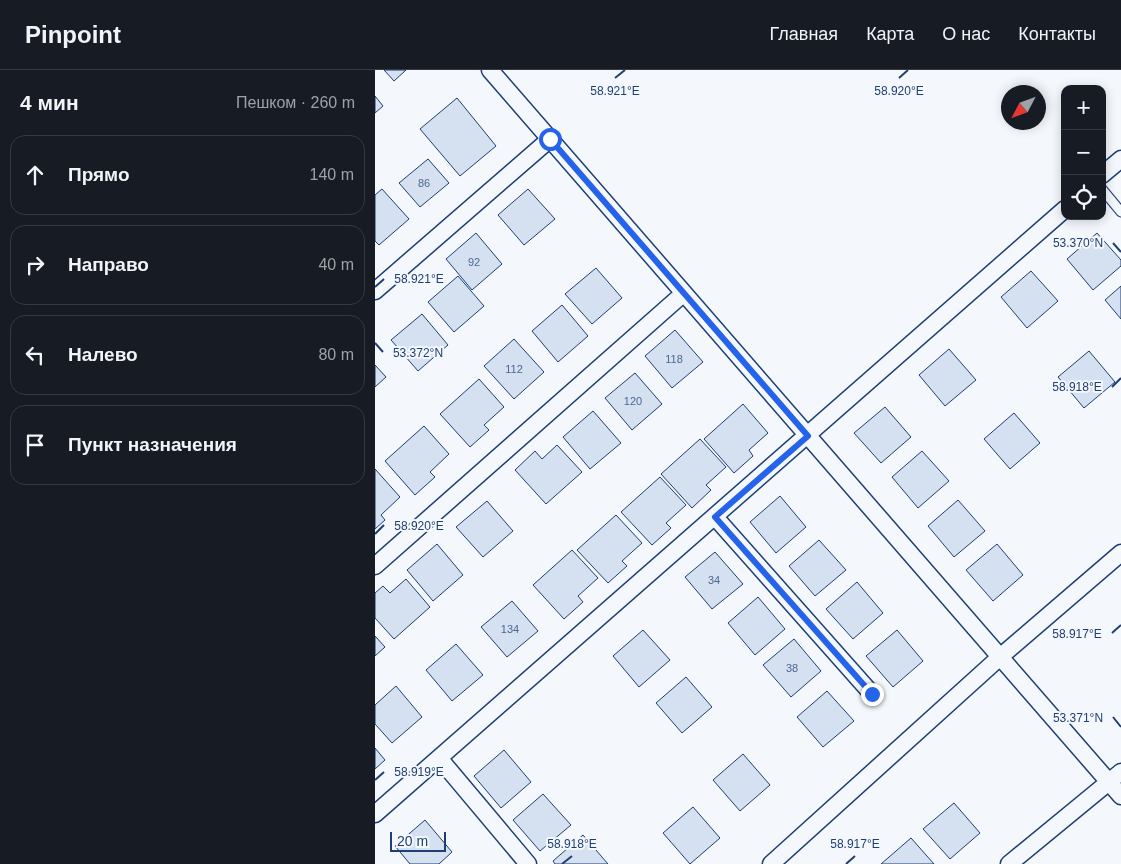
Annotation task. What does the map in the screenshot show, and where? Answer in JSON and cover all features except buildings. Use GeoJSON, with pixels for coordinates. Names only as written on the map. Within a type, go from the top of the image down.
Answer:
{"type":"FeatureCollection","features":[{"type":"Feature","properties":{"kind":"street"},"geometry":{"type":"LineString","coordinates":[[490,70],[1000,657],[1115,777],[1121,796]]}},
{"type":"Feature","properties":{"kind":"street"},"geometry":{"type":"LineString","coordinates":[[375,291],[550,139]]}},
{"type":"Feature","properties":{"kind":"street"},"geometry":{"type":"LineString","coordinates":[[1106,172],[1121,159]]}},
{"type":"Feature","properties":{"kind":"street"},"geometry":{"type":"LineString","coordinates":[[375,814],[808,436],[1061,212]]}},
{"type":"Feature","properties":{"kind":"street"},"geometry":{"type":"LineString","coordinates":[[375,566],[684,293]]}},
{"type":"Feature","properties":{"kind":"street"},"geometry":{"type":"LineString","coordinates":[[715,517],[872,694]]}},
{"type":"Feature","properties":{"kind":"street"},"geometry":{"type":"LineString","coordinates":[[771,864],[1000,657],[1121,553]]}},
{"type":"Feature","properties":{"kind":"street"},"geometry":{"type":"LineString","coordinates":[[439,758],[527,864]]}},
{"type":"Feature","properties":{"kind":"street"},"geometry":{"type":"LineString","coordinates":[[1009,864],[1115,777]]}},
{"type":"Feature","properties":{"kind":"lane"},"geometry":{"type":"LineString","coordinates":[[1106,194],[1121,212]]}},
{"type":"Feature","properties":{"kind":"route"},"geometry":{"type":"LineString","coordinates":[[550,139],[808,436],[715,517],[872,694]]}}]}
